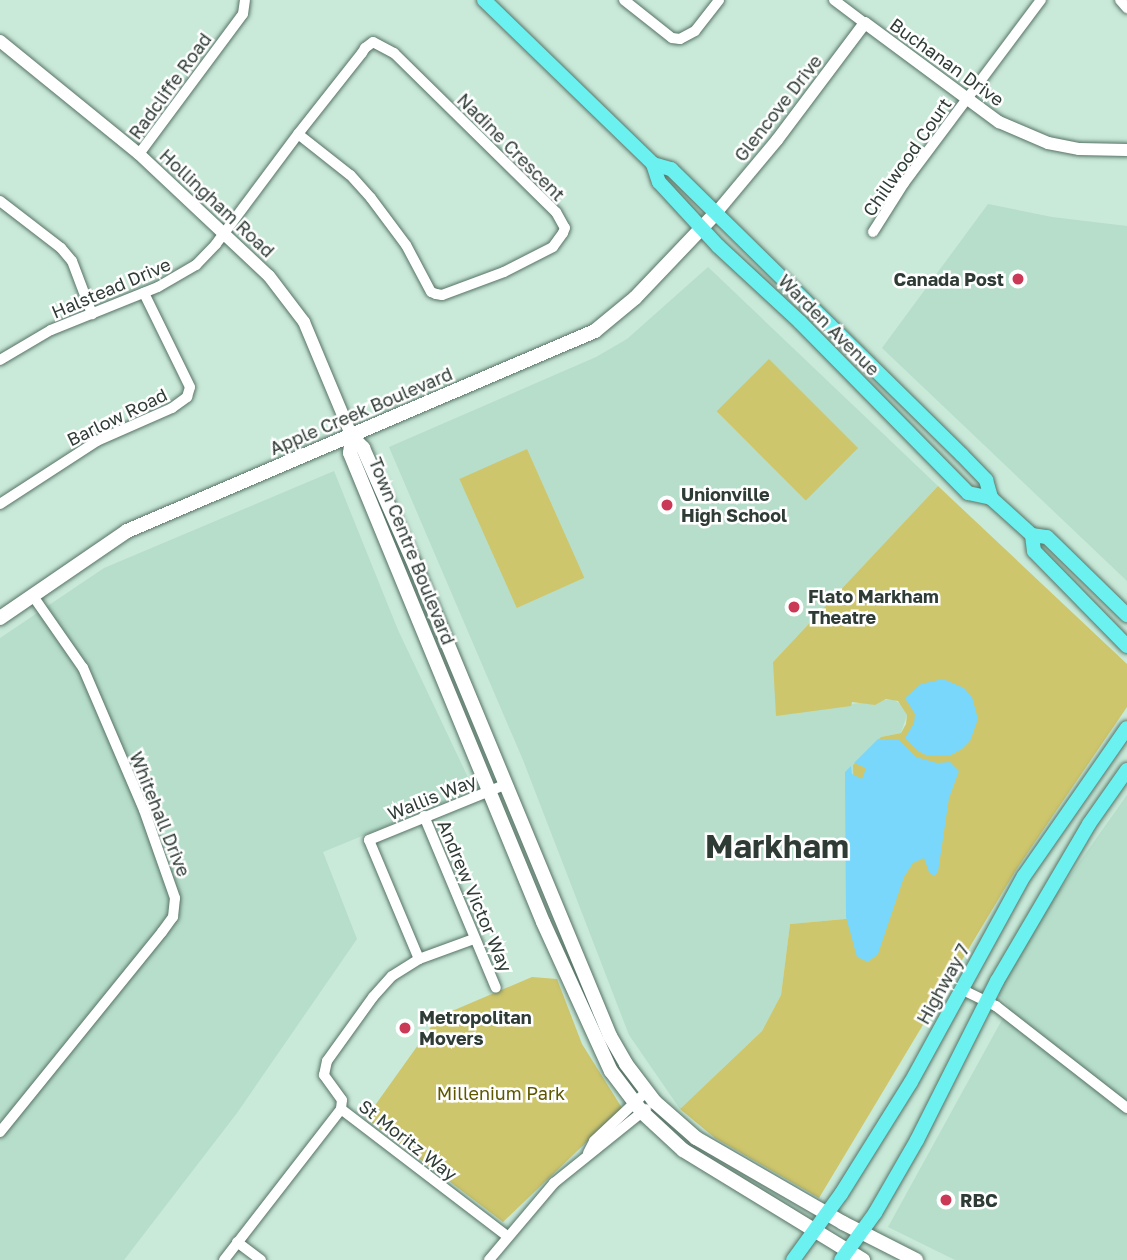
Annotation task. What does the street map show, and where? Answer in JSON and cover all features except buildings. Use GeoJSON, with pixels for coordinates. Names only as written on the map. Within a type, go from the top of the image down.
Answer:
{"type":"FeatureCollection","features":[{"type":"Feature","properties":{"kind":"main road","name":"Warden Avenue"},"geometry":{"type":"LineString","coordinates":[[484,0],[653,164],[659,182],[703,228],[968,493],[991,498],[1032,535],[1047,537],[1127,615]]}},
{"type":"Feature","properties":{"kind":"main road","name":"Warden Avenue"},"geometry":{"type":"LineString","coordinates":[[653,164],[671,169],[962,455],[986,480],[991,498]]}},
{"type":"Feature","properties":{"kind":"main road","name":"Apple Creek Boulevard"},"geometry":{"type":"LineString","coordinates":[[0,618],[127,531],[595,331],[635,298],[716,213]]}},
{"type":"Feature","properties":{"kind":"main road","name":"Town Centre Boulevard"},"geometry":{"type":"LineString","coordinates":[[352,437],[363,448],[507,784],[610,1035],[651,1097],[696,1138],[828,1214],[916,1260]]}},
{"type":"Feature","properties":{"kind":"main road","name":"Town Centre Boulevard"},"geometry":{"type":"LineString","coordinates":[[352,437],[350,453],[489,791],[611,1072],[663,1134],[704,1164],[813,1231],[844,1256],[863,1260]]}},
{"type":"Feature","properties":{"kind":"main road","name":"Warden Avenue"},"geometry":{"type":"LineString","coordinates":[[1032,535],[1034,551],[1127,646]]}},
{"type":"Feature","properties":{"kind":"main road","name":"Highway 7"},"geometry":{"type":"LineString","coordinates":[[793,1260],[828,1214],[911,1083],[1024,876],[1127,728]]}},
{"type":"Feature","properties":{"kind":"main road"},"geometry":{"type":"LineString","coordinates":[[844,1256],[862,1232],[917,1140],[986,1001],[1089,824],[1127,770]]}},
{"type":"Feature","properties":{"kind":"street","name":"Radcliffe Road"},"geometry":{"type":"LineString","coordinates":[[139,155],[243,14],[245,0]]}},
{"type":"Feature","properties":{"kind":"street"},"geometry":{"type":"LineString","coordinates":[[624,0],[672,38],[680,40],[695,31],[719,0]]}},
{"type":"Feature","properties":{"kind":"street","name":"Buchanan Drive"},"geometry":{"type":"LineString","coordinates":[[834,0],[999,122],[1048,143],[1079,149],[1127,150]]}},
{"type":"Feature","properties":{"kind":"street","name":"Chillwood Court"},"geometry":{"type":"LineString","coordinates":[[873,232],[904,183],[1041,0]]}},
{"type":"Feature","properties":{"kind":"street"},"geometry":{"type":"LineString","coordinates":[[1120,0],[1127,8]]}},
{"type":"Feature","properties":{"kind":"street","name":"Glencove Drive"},"geometry":{"type":"LineString","coordinates":[[716,213],[777,140],[865,23]]}},
{"type":"Feature","properties":{"kind":"street","name":"Hollingham Road"},"geometry":{"type":"LineString","coordinates":[[0,41],[139,155],[269,276],[304,322],[352,437]]}},
{"type":"Feature","properties":{"kind":"street","name":"Nadine Crescent"},"geometry":{"type":"LineString","coordinates":[[224,232],[298,134],[365,48],[373,42],[394,53],[556,212],[565,228],[552,247],[503,272],[442,295],[436,294],[431,292],[407,245],[372,198],[350,175],[298,134]]}},
{"type":"Feature","properties":{"kind":"street"},"geometry":{"type":"LineString","coordinates":[[0,201],[61,248],[72,261],[92,314]]}},
{"type":"Feature","properties":{"kind":"street","name":"Halstead Drive"},"geometry":{"type":"LineString","coordinates":[[0,360],[33,339],[173,280],[196,265],[224,232]]}},
{"type":"Feature","properties":{"kind":"street","name":"Barlow Road"},"geometry":{"type":"LineString","coordinates":[[0,504],[97,441],[172,408],[187,397],[190,387],[144,293]]}},
{"type":"Feature","properties":{"kind":"street","name":"Whitehall Drive"},"geometry":{"type":"LineString","coordinates":[[0,1132],[162,932],[173,917],[174,907],[173,890],[144,810],[83,668],[33,596]]}},
{"type":"Feature","properties":{"kind":"street","name":"Wallis Way"},"geometry":{"type":"LineString","coordinates":[[419,959],[369,840],[507,784]]}},
{"type":"Feature","properties":{"kind":"street","name":"Andrew Victor Way"},"geometry":{"type":"LineString","coordinates":[[424,816],[496,988]]}},
{"type":"Feature","properties":{"kind":"street"},"geometry":{"type":"LineString","coordinates":[[341,1109],[342,1100],[324,1075],[327,1061],[391,976],[419,959],[474,939]]}},
{"type":"Feature","properties":{"kind":"street"},"geometry":{"type":"LineString","coordinates":[[963,990],[986,1001],[1127,1108]]}},
{"type":"Feature","properties":{"kind":"street"},"geometry":{"type":"LineString","coordinates":[[489,1260],[554,1183],[588,1153],[594,1141],[651,1097]]}},
{"type":"Feature","properties":{"kind":"street","name":"St Moritz Way"},"geometry":{"type":"LineString","coordinates":[[224,1260],[341,1109],[508,1236]]}},
{"type":"Feature","properties":{"kind":"street"},"geometry":{"type":"LineString","coordinates":[[237,1242],[261,1260]]}},
{"type":"Feature","properties":{"kind":"shaded area"},"geometry":{"type":"Polygon","coordinates":[[[988,204],[1052,217],[1127,226],[1127,581],[882,348],[988,204]]]}},
{"type":"Feature","properties":{"kind":"shaded area"},"geometry":{"type":"Polygon","coordinates":[[[708,267],[938,486],[773,662],[834,706],[893,699],[902,705],[907,715],[901,733],[881,737],[856,918],[790,924],[781,995],[762,1031],[680,1109],[629,1035],[523,760],[389,447],[596,357],[627,339],[708,267]]]}},
{"type":"Feature","properties":{"kind":"shaded area"},"geometry":{"type":"Polygon","coordinates":[[[334,471],[398,630],[474,790],[323,852],[357,939],[237,1113],[124,1260],[0,1260],[0,638],[104,568],[334,471]]]}},
{"type":"Feature","properties":{"kind":"shaded area"},"geometry":{"type":"Polygon","coordinates":[[[1127,795],[1127,1260],[955,1260],[888,1227],[1009,1007],[996,992],[995,981],[1127,795]]]}},
{"type":"Feature","properties":{"kind":"green space"},"geometry":{"type":"Polygon","coordinates":[[[769,359],[858,448],[806,500],[717,411],[769,359]]]}},
{"type":"Feature","properties":{"kind":"green space"},"geometry":{"type":"Polygon","coordinates":[[[527,449],[584,578],[517,608],[459,479],[527,449]]]}},
{"type":"Feature","properties":{"kind":"green space"},"geometry":{"type":"Polygon","coordinates":[[[938,486],[1127,664],[1127,707],[1016,870],[819,1198],[715,1138],[680,1109],[762,1031],[781,995],[790,924],[856,918],[853,765],[881,737],[901,733],[907,715],[898,701],[886,699],[875,705],[852,702],[851,706],[776,716],[773,662],[938,486]]]}},
{"type":"Feature","properties":{"kind":"green space","name":"Millenium Park"},"geometry":{"type":"Polygon","coordinates":[[[532,977],[557,979],[582,1044],[622,1108],[503,1222],[366,1118],[438,1017],[532,977]]]}},
{"type":"Feature","properties":{"kind":"water"},"geometry":{"type":"Polygon","coordinates":[[[943,679],[964,688],[972,697],[978,719],[970,741],[962,749],[951,755],[928,756],[918,751],[905,738],[914,723],[915,714],[905,698],[921,684],[943,679]]]}},
{"type":"Feature","properties":{"kind":"water"},"geometry":{"type":"Polygon","coordinates":[[[878,739],[899,740],[916,757],[937,763],[950,762],[959,771],[949,798],[938,872],[934,876],[929,872],[924,858],[913,863],[904,877],[878,954],[868,962],[857,957],[846,917],[845,772],[851,766],[852,774],[862,779],[866,768],[854,763],[878,739]]]}},
{"type":"Feature","properties":{"kind":"place","name":"Canada Post"},"geometry":{"type":"Point","coordinates":[1018,279]}},
{"type":"Feature","properties":{"kind":"place","name":"Unionville High School"},"geometry":{"type":"Point","coordinates":[667,505]}},
{"type":"Feature","properties":{"kind":"place","name":"Flato Markham Theatre"},"geometry":{"type":"Point","coordinates":[794,607]}},
{"type":"Feature","properties":{"kind":"place","name":"Metropolitan Movers"},"geometry":{"type":"Point","coordinates":[405,1028]}},
{"type":"Feature","properties":{"kind":"place","name":"RBC"},"geometry":{"type":"Point","coordinates":[946,1200]}},
{"type":"Feature","properties":{"kind":"district","name":"Markham"},"geometry":{"type":"Point","coordinates":[777,846]}}]}
